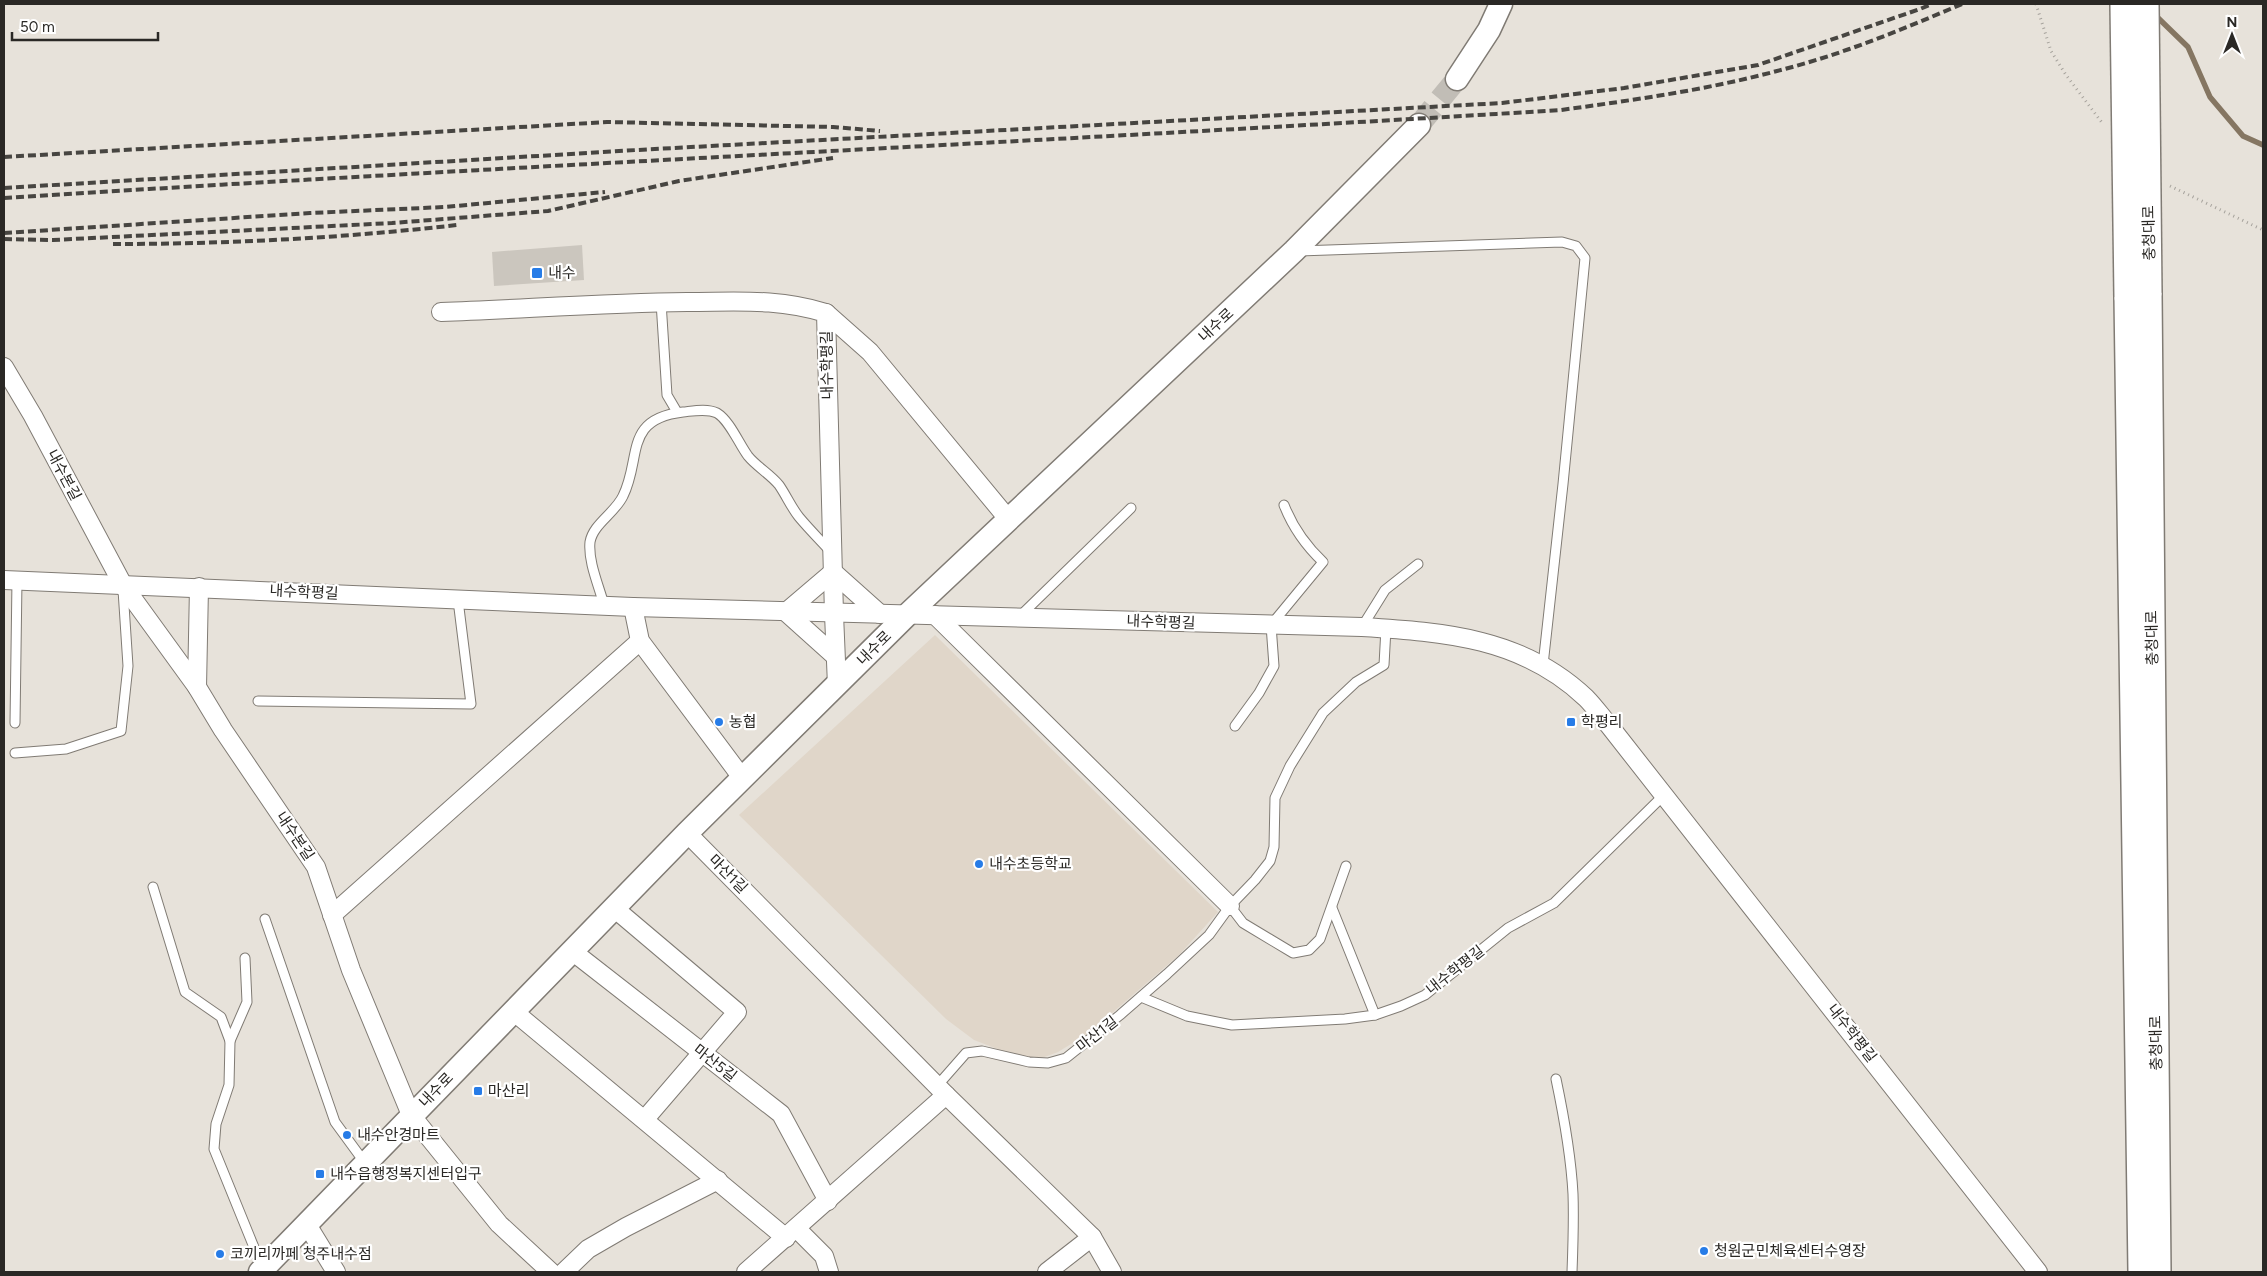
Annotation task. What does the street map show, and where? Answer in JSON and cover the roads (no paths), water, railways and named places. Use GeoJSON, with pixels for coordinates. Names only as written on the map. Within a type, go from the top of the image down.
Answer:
{"type":"FeatureCollection","features":[{"type":"Feature","properties":{"kind":"main road"},"geometry":{"type":"LineString","coordinates":[[2122,4],[2138,295]]}},
{"type":"Feature","properties":{"kind":"main road","name":"충청대로"},"geometry":{"type":"LineString","coordinates":[[2143,1270],[2138,295],[2146,4]]}},
{"type":"Feature","properties":{"kind":"street"},"geometry":{"type":"LineString","coordinates":[[1457,79],[1490,30],[1501,4]]}},
{"type":"Feature","properties":{"kind":"street","name":"내수로"},"geometry":{"type":"LineString","coordinates":[[261,1271],[687,833],[908,614],[1294,251],[1419,125]]}},
{"type":"Feature","properties":{"kind":"street","name":"내수학평길"},"geometry":{"type":"LineString","coordinates":[[441,312],[661,302],[774,301],[804,306],[826,313],[832,572],[838,685]]}},
{"type":"Feature","properties":{"kind":"street"},"geometry":{"type":"LineString","coordinates":[[826,313],[870,352],[1009,520]]}},
{"type":"Feature","properties":{"kind":"street","name":"내수본길"},"geometry":{"type":"LineString","coordinates":[[4,367],[123,585],[198,687],[223,730],[316,867],[351,970],[411,1115]]}},
{"type":"Feature","properties":{"kind":"street"},"geometry":{"type":"LineString","coordinates":[[835,656],[786,612],[832,572],[880,614]]}},
{"type":"Feature","properties":{"kind":"street","name":"내수학평길"},"geometry":{"type":"LineString","coordinates":[[10,580],[633,607],[1386,628],[1464,637],[1496,644],[1543,665],[1586,698],[1809,978],[2038,1272]]}},
{"type":"Feature","properties":{"kind":"street"},"geometry":{"type":"LineString","coordinates":[[198,687],[199,587]]}},
{"type":"Feature","properties":{"kind":"street"},"geometry":{"type":"LineString","coordinates":[[633,607],[640,641],[743,779]]}},
{"type":"Feature","properties":{"kind":"street"},"geometry":{"type":"LineString","coordinates":[[936,616],[1230,906]]}},
{"type":"Feature","properties":{"kind":"street"},"geometry":{"type":"LineString","coordinates":[[332,915],[640,641]]}},
{"type":"Feature","properties":{"kind":"street","name":"마산1길"},"geometry":{"type":"LineString","coordinates":[[687,833],[941,1090],[1092,1237],[1112,1272]]}},
{"type":"Feature","properties":{"kind":"street"},"geometry":{"type":"LineString","coordinates":[[614,908],[737,1012],[645,1120]]}},
{"type":"Feature","properties":{"kind":"street","name":"마산5길"},"geometry":{"type":"LineString","coordinates":[[572,951],[781,1114],[828,1201]]}},
{"type":"Feature","properties":{"kind":"street"},"geometry":{"type":"LineString","coordinates":[[513,1011],[718,1180],[824,1256],[830,1272]]}},
{"type":"Feature","properties":{"kind":"street"},"geometry":{"type":"LineString","coordinates":[[746,1272],[828,1201],[941,1090]]}},
{"type":"Feature","properties":{"kind":"street"},"geometry":{"type":"LineString","coordinates":[[411,1115],[499,1224],[551,1272]]}},
{"type":"Feature","properties":{"kind":"street"},"geometry":{"type":"LineString","coordinates":[[564,1272],[588,1249],[626,1227],[718,1180]]}},
{"type":"Feature","properties":{"kind":"street"},"geometry":{"type":"LineString","coordinates":[[306,1223],[336,1272]]}},
{"type":"Feature","properties":{"kind":"street"},"geometry":{"type":"LineString","coordinates":[[1047,1272],[1092,1237]]}},
{"type":"Feature","properties":{"kind":"lane"},"geometry":{"type":"LineString","coordinates":[[1294,251],[1562,242],[1576,246],[1585,258],[1564,484],[1543,665]]}},
{"type":"Feature","properties":{"kind":"lane"},"geometry":{"type":"LineString","coordinates":[[661,302],[667,395],[677,412]]}},
{"type":"Feature","properties":{"kind":"lane"},"geometry":{"type":"LineString","coordinates":[[604,605],[591,555],[592,536],[594,531],[614,510],[624,496],[637,439],[644,428],[660,418],[677,412],[700,410],[716,414],[733,432],[748,457],[778,484],[799,516],[832,553]]}},
{"type":"Feature","properties":{"kind":"lane"},"geometry":{"type":"LineString","coordinates":[[1235,726],[1259,694],[1274,666],[1271,626],[1324,562],[1307,546],[1291,523],[1284,505]]}},
{"type":"Feature","properties":{"kind":"lane"},"geometry":{"type":"LineString","coordinates":[[1019,617],[1131,508]]}},
{"type":"Feature","properties":{"kind":"lane"},"geometry":{"type":"LineString","coordinates":[[1362,627],[1385,590],[1418,564]]}},
{"type":"Feature","properties":{"kind":"lane"},"geometry":{"type":"LineString","coordinates":[[10,580],[15,723]]}},
{"type":"Feature","properties":{"kind":"lane","name":"내수본길"},"geometry":{"type":"LineString","coordinates":[[14,753],[66,749],[121,731],[128,666],[123,585]]}},
{"type":"Feature","properties":{"kind":"lane"},"geometry":{"type":"LineString","coordinates":[[258,701],[471,704],[458,600]]}},
{"type":"Feature","properties":{"kind":"lane"},"geometry":{"type":"LineString","coordinates":[[1346,866],[1320,939],[1309,950],[1293,953],[1244,923],[1230,906],[1256,880],[1270,860],[1274,847],[1275,798],[1290,766],[1323,713],[1356,682],[1384,665],[1386,628]]}},
{"type":"Feature","properties":{"kind":"lane","name":"내수학평길"},"geometry":{"type":"LineString","coordinates":[[1141,997],[1187,1016],[1232,1025],[1345,1020],[1375,1015],[1401,1006],[1425,994],[1508,928],[1554,903],[1663,796]]}},
{"type":"Feature","properties":{"kind":"lane"},"geometry":{"type":"LineString","coordinates":[[153,887],[185,992],[221,1016],[230,1040],[229,1085],[216,1124],[214,1149],[261,1271]]}},
{"type":"Feature","properties":{"kind":"lane","name":"마산1길"},"geometry":{"type":"LineString","coordinates":[[941,1090],[966,1053],[982,1051],[1029,1062],[1048,1063],[1066,1058],[1141,997],[1208,935],[1230,906]]}},
{"type":"Feature","properties":{"kind":"lane"},"geometry":{"type":"LineString","coordinates":[[1332,908],[1375,1015]]}},
{"type":"Feature","properties":{"kind":"lane"},"geometry":{"type":"LineString","coordinates":[[265,919],[335,1122],[365,1163]]}},
{"type":"Feature","properties":{"kind":"lane"},"geometry":{"type":"LineString","coordinates":[[230,1040],[247,1002],[245,958]]}},
{"type":"Feature","properties":{"kind":"lane"},"geometry":{"type":"LineString","coordinates":[[1556,1079],[1566,1125],[1573,1196],[1572,1272]]}},
{"type":"Feature","properties":{"kind":"waterway"},"geometry":{"type":"LineString","coordinates":[[2154,14],[2188,47],[2210,97],[2243,136],[2263,145]]}},
{"type":"Feature","properties":{"kind":"tunnel"},"geometry":{"type":"LineString","coordinates":[[1419,125],[1457,79]]}},
{"type":"Feature","properties":{"kind":"railway"},"geometry":{"type":"LineString","coordinates":[[4,188],[637,150],[1502,103],[1624,88],[1758,65],[1932,4]]}},
{"type":"Feature","properties":{"kind":"railway"},"geometry":{"type":"LineString","coordinates":[[4,198],[1561,110],[1697,89],[1801,65],[1848,50],[1962,4]]}},
{"type":"Feature","properties":{"kind":"railway"},"geometry":{"type":"LineString","coordinates":[[4,157],[607,122],[833,127],[880,131]]}},
{"type":"Feature","properties":{"kind":"railway"},"geometry":{"type":"LineString","coordinates":[[4,239],[53,240],[392,223],[548,211],[679,181],[833,158]]}},
{"type":"Feature","properties":{"kind":"railway"},"geometry":{"type":"LineString","coordinates":[[4,233],[310,213],[445,207],[605,192]]}},
{"type":"Feature","properties":{"kind":"railway"},"geometry":{"type":"LineString","coordinates":[[113,244],[285,239],[457,225]]}},
{"type":"Feature","properties":{"kind":"place","name":"내수"},"geometry":{"type":"Point","coordinates":[537,273]}},
{"type":"Feature","properties":{"kind":"place","name":"농협"},"geometry":{"type":"Point","coordinates":[719,722]}},
{"type":"Feature","properties":{"kind":"place","name":"학평리"},"geometry":{"type":"Point","coordinates":[1571,722]}},
{"type":"Feature","properties":{"kind":"place","name":"내수초등학교"},"geometry":{"type":"Point","coordinates":[979,864]}},
{"type":"Feature","properties":{"kind":"place","name":"마산리"},"geometry":{"type":"Point","coordinates":[478,1091]}},
{"type":"Feature","properties":{"kind":"place","name":"내수안경마트"},"geometry":{"type":"Point","coordinates":[347,1135]}},
{"type":"Feature","properties":{"kind":"place","name":"내수읍행정복지센터입구"},"geometry":{"type":"Point","coordinates":[320,1174]}},
{"type":"Feature","properties":{"kind":"place","name":"청원군민체육센터수영장"},"geometry":{"type":"Point","coordinates":[1704,1251]}},
{"type":"Feature","properties":{"kind":"place","name":"코끼리까페 청주내수점"},"geometry":{"type":"Point","coordinates":[220,1254]}}]}
